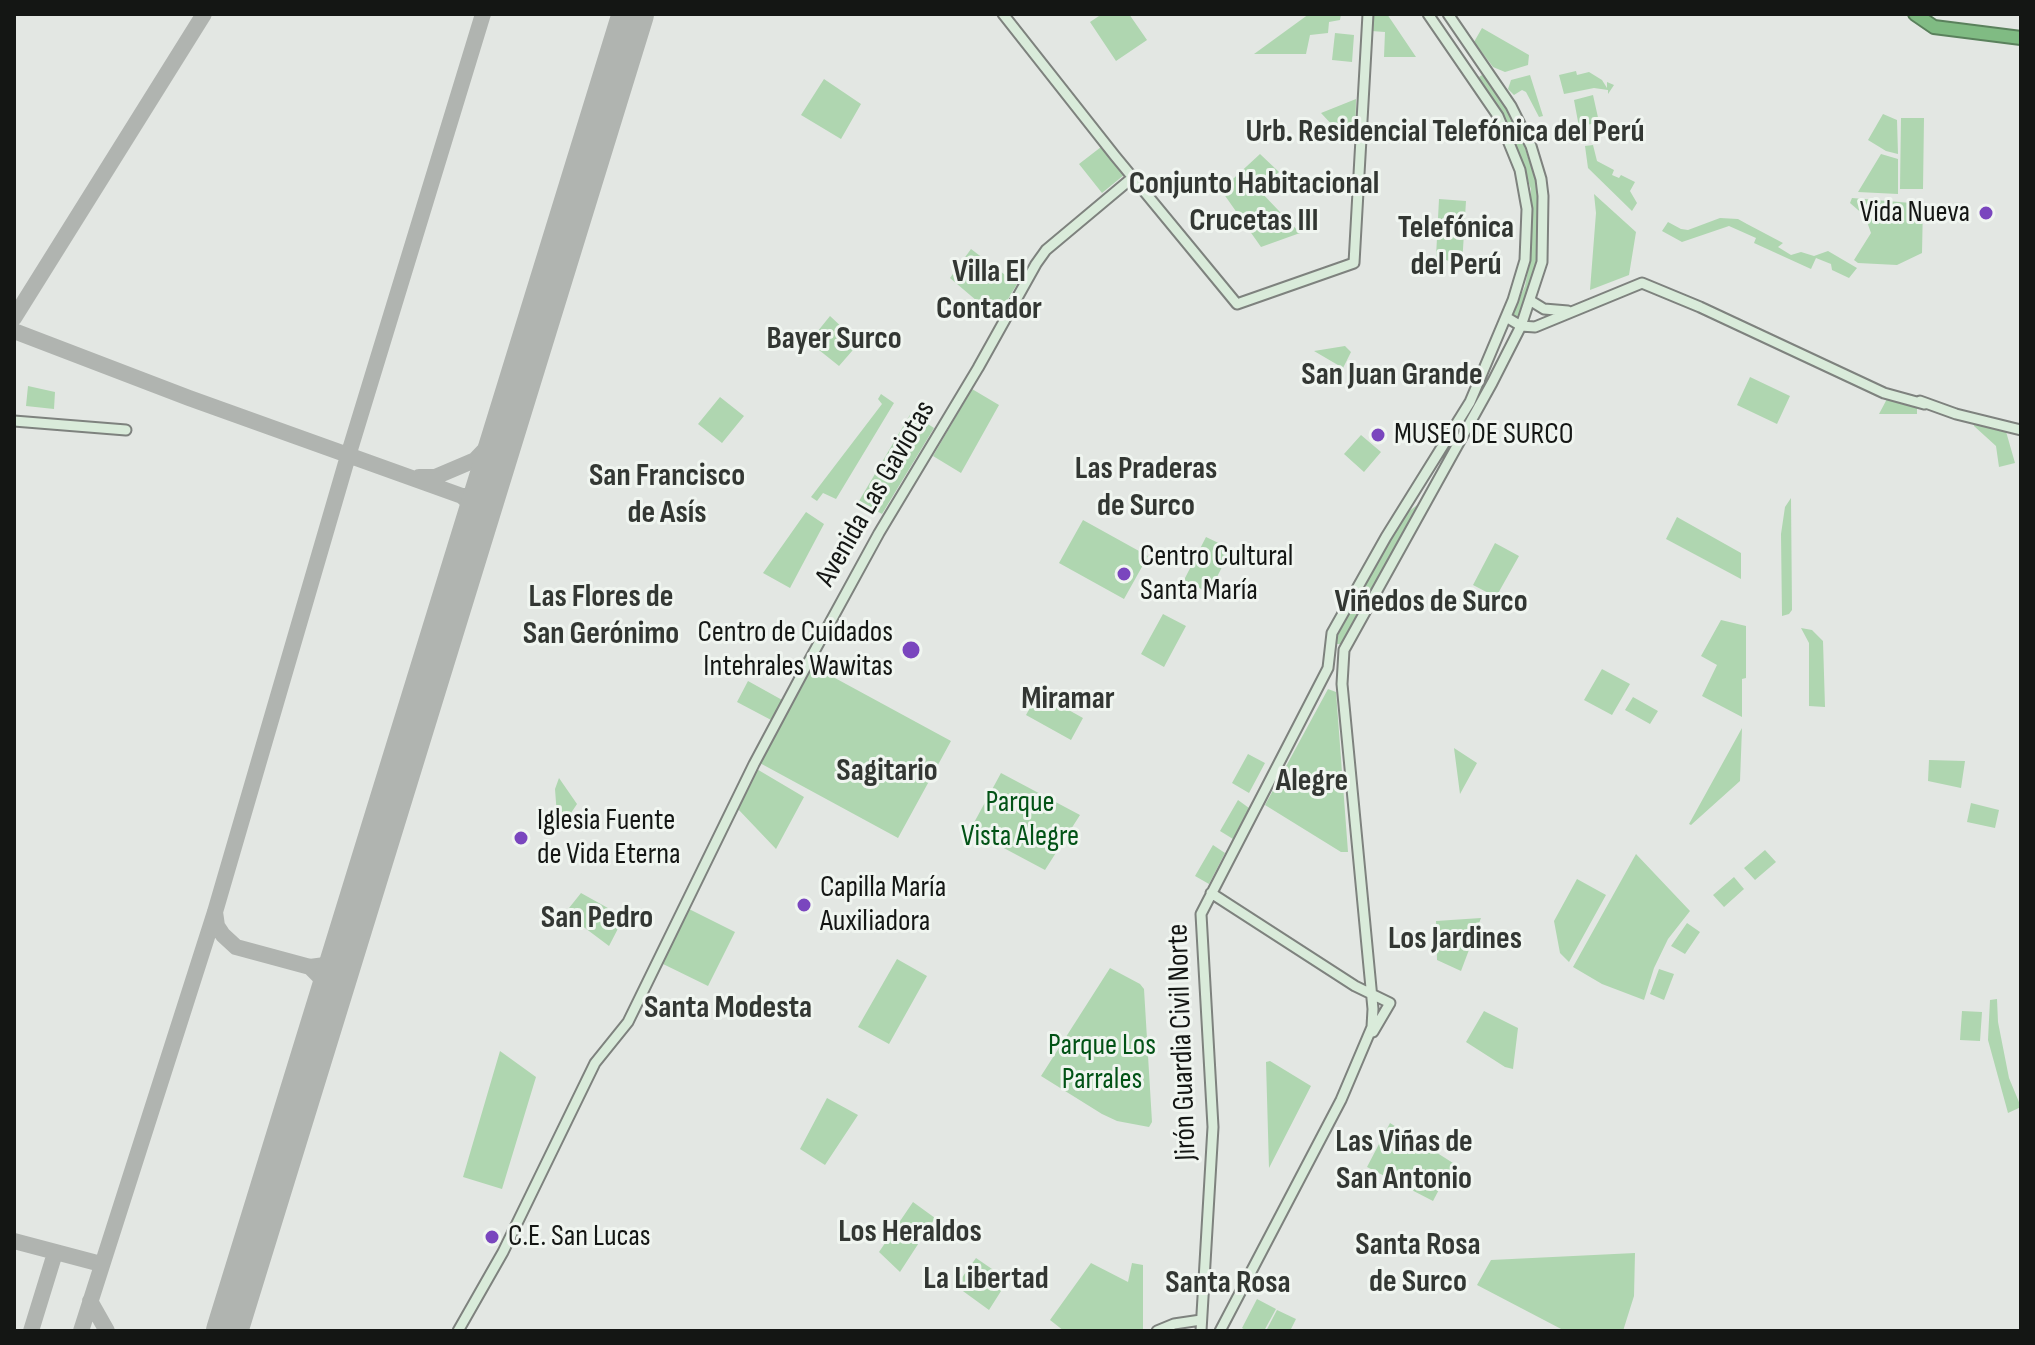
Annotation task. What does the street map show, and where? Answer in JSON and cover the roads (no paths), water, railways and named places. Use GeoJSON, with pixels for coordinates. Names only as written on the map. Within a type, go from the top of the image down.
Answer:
{"type":"FeatureCollection","features":[{"type":"Feature","properties":{"kind":"highway"},"geometry":{"type":"LineString","coordinates":[[1915,14],[1934,27],[2015,38]]}},
{"type":"Feature","properties":{"kind":"main road"},"geometry":{"type":"LineString","coordinates":[[1003,14],[1132,178],[1237,304],[1354,263],[1368,14]]}},
{"type":"Feature","properties":{"kind":"main road","name":"Jirón Guardia Civil Norte"},"geometry":{"type":"LineString","coordinates":[[1201,1331],[1213,1127],[1200,919],[1328,668],[1332,633],[1386,537],[1470,402],[1506,317],[1525,260],[1528,229],[1526,193],[1520,170],[1498,116],[1428,14]]}},
{"type":"Feature","properties":{"kind":"main road"},"geometry":{"type":"LineString","coordinates":[[1220,1331],[1341,1100],[1373,1019],[1342,657],[1521,326],[1542,262],[1541,179],[1517,116],[1448,14]]}},
{"type":"Feature","properties":{"kind":"main road"},"geometry":{"type":"LineString","coordinates":[[1469,74],[1483,66]]}},
{"type":"Feature","properties":{"kind":"main road","name":"Avenida Las Gaviotas"},"geometry":{"type":"LineString","coordinates":[[458,1331],[503,1252],[595,1063],[624,1030],[754,764],[809,661],[879,533],[1036,264],[1046,250],[1132,178]]}},
{"type":"Feature","properties":{"kind":"main road"},"geometry":{"type":"LineString","coordinates":[[1506,317],[1521,326],[1535,327],[1642,283],[1924,404],[1972,422],[2021,430]]}},
{"type":"Feature","properties":{"kind":"main road"},"geometry":{"type":"LineString","coordinates":[[1531,301],[1544,309],[1575,309]]}},
{"type":"Feature","properties":{"kind":"main road"},"geometry":{"type":"LineString","coordinates":[[14,421],[126,430]]}},
{"type":"Feature","properties":{"kind":"main road"},"geometry":{"type":"LineString","coordinates":[[1211,893],[1372,995],[1390,1003],[1361,1054]]}},
{"type":"Feature","properties":{"kind":"main road"},"geometry":{"type":"LineString","coordinates":[[1157,1331],[1174,1324],[1201,1320]]}},
{"type":"Feature","properties":{"kind":"place","name":"Vida Nueva"},"geometry":{"type":"Point","coordinates":[1986,213]}},
{"type":"Feature","properties":{"kind":"place","name":"MUSEO DE SURCO"},"geometry":{"type":"Point","coordinates":[1378,435]}},
{"type":"Feature","properties":{"kind":"place","name":"Centro Cultural Santa María"},"geometry":{"type":"Point","coordinates":[1124,574]}},
{"type":"Feature","properties":{"kind":"place","name":"Centro de Cuidados Intehrales Wawitas"},"geometry":{"type":"Point","coordinates":[911,650]}},
{"type":"Feature","properties":{"kind":"place","name":"Iglesia Fuente de Vida Eterna"},"geometry":{"type":"Point","coordinates":[521,838]}},
{"type":"Feature","properties":{"kind":"place","name":"Capilla María Auxiliadora"},"geometry":{"type":"Point","coordinates":[804,905]}},
{"type":"Feature","properties":{"kind":"place","name":"C.E. San Lucas"},"geometry":{"type":"Point","coordinates":[492,1237]}},
{"type":"Feature","properties":{"kind":"district","name":"Urb. Residencial Telefónica del Perú"},"geometry":{"type":"Point","coordinates":[1445,133]}},
{"type":"Feature","properties":{"kind":"district","name":"Conjunto Habitacional Crucetas III"},"geometry":{"type":"Point","coordinates":[1254,204]}},
{"type":"Feature","properties":{"kind":"district","name":"Telefónica del Perú"},"geometry":{"type":"Point","coordinates":[1456,248]}},
{"type":"Feature","properties":{"kind":"district","name":"Villa El Contador"},"geometry":{"type":"Point","coordinates":[989,292]}},
{"type":"Feature","properties":{"kind":"district","name":"Bayer Surco"},"geometry":{"type":"Point","coordinates":[834,340]}},
{"type":"Feature","properties":{"kind":"district","name":"San Juan Grande"},"geometry":{"type":"Point","coordinates":[1392,376]}},
{"type":"Feature","properties":{"kind":"district","name":"Las Praderas de Surco"},"geometry":{"type":"Point","coordinates":[1146,488]}},
{"type":"Feature","properties":{"kind":"district","name":"San Francisco de Asís"},"geometry":{"type":"Point","coordinates":[667,496]}},
{"type":"Feature","properties":{"kind":"district","name":"Viñedos de Surco"},"geometry":{"type":"Point","coordinates":[1431,603]}},
{"type":"Feature","properties":{"kind":"district","name":"Las Flores de San Gerónimo"},"geometry":{"type":"Point","coordinates":[601,616]}},
{"type":"Feature","properties":{"kind":"district","name":"Miramar"},"geometry":{"type":"Point","coordinates":[1068,700]}},
{"type":"Feature","properties":{"kind":"district","name":"Sagitario"},"geometry":{"type":"Point","coordinates":[887,772]}},
{"type":"Feature","properties":{"kind":"district","name":"Alegre"},"geometry":{"type":"Point","coordinates":[1312,782]}},
{"type":"Feature","properties":{"kind":"district","name":"San Pedro"},"geometry":{"type":"Point","coordinates":[597,919]}},
{"type":"Feature","properties":{"kind":"district","name":"Los Jardines"},"geometry":{"type":"Point","coordinates":[1455,940]}},
{"type":"Feature","properties":{"kind":"district","name":"Santa Modesta"},"geometry":{"type":"Point","coordinates":[728,1009]}},
{"type":"Feature","properties":{"kind":"district","name":"Las Viñas de San Antonio"},"geometry":{"type":"Point","coordinates":[1404,1162]}},
{"type":"Feature","properties":{"kind":"district","name":"Los Heraldos"},"geometry":{"type":"Point","coordinates":[910,1233]}},
{"type":"Feature","properties":{"kind":"district","name":"Santa Rosa de Surco"},"geometry":{"type":"Point","coordinates":[1418,1264]}},
{"type":"Feature","properties":{"kind":"district","name":"La Libertad"},"geometry":{"type":"Point","coordinates":[986,1280]}},
{"type":"Feature","properties":{"kind":"district","name":"Santa Rosa"},"geometry":{"type":"Point","coordinates":[1228,1284]}},
{"type":"Feature","properties":{"kind":"park label","name":"Parque Vista Alegre"},"geometry":{"type":"Point","coordinates":[1020,820]}},
{"type":"Feature","properties":{"kind":"park label","name":"Parque Los Parrales"},"geometry":{"type":"Point","coordinates":[1102,1063]}}]}
